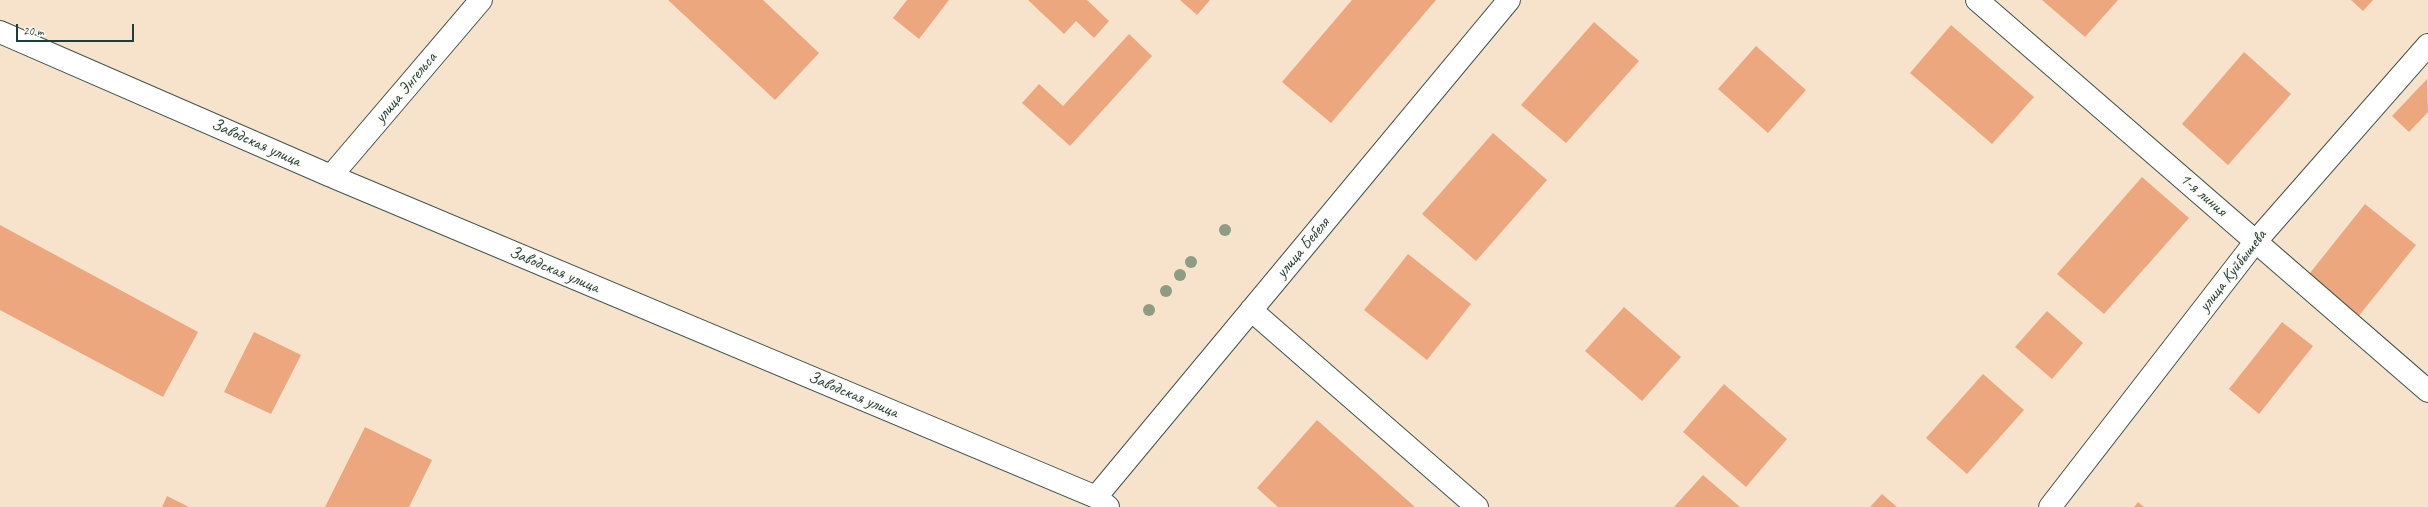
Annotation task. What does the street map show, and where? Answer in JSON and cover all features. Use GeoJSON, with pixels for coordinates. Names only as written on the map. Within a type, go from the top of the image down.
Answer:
{"type":"FeatureCollection","features":[{"type":"Feature","properties":{"kind":"street","name":"улица Энгельса"},"geometry":{"type":"LineString","coordinates":[[331,176],[481,0]]}},
{"type":"Feature","properties":{"kind":"street","name":"улица Бебеля"},"geometry":{"type":"LineString","coordinates":[[1102,502],[1251,310],[1509,0]]}},
{"type":"Feature","properties":{"kind":"street","name":"1-я линия"},"geometry":{"type":"LineString","coordinates":[[1978,0],[2428,390]]}},
{"type":"Feature","properties":{"kind":"street","name":"Заводская улица"},"geometry":{"type":"LineString","coordinates":[[0,32],[331,176],[1102,502]]}},
{"type":"Feature","properties":{"kind":"street","name":"улица Куйбышева"},"geometry":{"type":"LineString","coordinates":[[2050,507],[2256,241],[2428,45]]}},
{"type":"Feature","properties":{"kind":"street"},"geometry":{"type":"LineString","coordinates":[[1251,310],[1477,507]]}},
{"type":"Feature","properties":{"kind":"building"},"geometry":{"type":"Polygon","coordinates":[[[668,0],[763,0],[819,53],[775,100],[668,0]]]}},
{"type":"Feature","properties":{"kind":"building"},"geometry":{"type":"Polygon","coordinates":[[[907,0],[949,0],[919,39],[893,18],[907,0]]]}},
{"type":"Feature","properties":{"kind":"building"},"geometry":{"type":"Polygon","coordinates":[[[1028,0],[1087,0],[1109,21],[1094,38],[1076,21],[1064,34],[1028,0]]]}},
{"type":"Feature","properties":{"kind":"building"},"geometry":{"type":"Polygon","coordinates":[[[1180,0],[1210,0],[1197,15],[1180,0]]]}},
{"type":"Feature","properties":{"kind":"building"},"geometry":{"type":"Polygon","coordinates":[[[1352,0],[1436,0],[1331,123],[1282,82],[1352,0]]]}},
{"type":"Feature","properties":{"kind":"building"},"geometry":{"type":"Polygon","coordinates":[[[2042,0],[2118,0],[2085,37],[2042,0]]]}},
{"type":"Feature","properties":{"kind":"building"},"geometry":{"type":"Polygon","coordinates":[[[2351,0],[2373,0],[2363,11],[2351,0]]]}},
{"type":"Feature","properties":{"kind":"building"},"geometry":{"type":"Polygon","coordinates":[[[1594,22],[1639,61],[1566,143],[1521,105],[1594,22]]]}},
{"type":"Feature","properties":{"kind":"building"},"geometry":{"type":"Polygon","coordinates":[[[1951,25],[2034,97],[1992,144],[1910,73],[1951,25]]]}},
{"type":"Feature","properties":{"kind":"building"},"geometry":{"type":"Polygon","coordinates":[[[1129,34],[1152,56],[1070,146],[1022,103],[1039,84],[1063,106],[1129,34]]]}},
{"type":"Feature","properties":{"kind":"building"},"geometry":{"type":"Polygon","coordinates":[[[1756,46],[1806,90],[1768,133],[1718,89],[1756,46]]]}},
{"type":"Feature","properties":{"kind":"building"},"geometry":{"type":"Polygon","coordinates":[[[2244,52],[2291,94],[2228,165],[2182,124],[2244,52]]]}},
{"type":"Feature","properties":{"kind":"building"},"geometry":{"type":"Polygon","coordinates":[[[2427,79],[2428,112],[2409,132],[2392,116],[2427,79]]]}},
{"type":"Feature","properties":{"kind":"building"},"geometry":{"type":"Polygon","coordinates":[[[1493,133],[1547,180],[1476,261],[1422,214],[1493,133]]]}},
{"type":"Feature","properties":{"kind":"building"},"geometry":{"type":"Polygon","coordinates":[[[2142,177],[2189,218],[2104,314],[2057,274],[2142,177]]]}},
{"type":"Feature","properties":{"kind":"building"},"geometry":{"type":"Polygon","coordinates":[[[2365,204],[2416,245],[2357,318],[2306,278],[2365,204]]]}},
{"type":"Feature","properties":{"kind":"building"},"geometry":{"type":"Polygon","coordinates":[[[0,225],[198,332],[163,397],[0,310],[0,225]]]}},
{"type":"Feature","properties":{"kind":"building"},"geometry":{"type":"Polygon","coordinates":[[[1408,254],[1471,304],[1427,360],[1364,310],[1408,254]]]}},
{"type":"Feature","properties":{"kind":"building"},"geometry":{"type":"Polygon","coordinates":[[[1624,307],[1681,357],[1642,401],[1585,351],[1624,307]]]}},
{"type":"Feature","properties":{"kind":"building"},"geometry":{"type":"Polygon","coordinates":[[[2047,311],[2083,343],[2052,379],[2015,347],[2047,311]]]}},
{"type":"Feature","properties":{"kind":"building"},"geometry":{"type":"Polygon","coordinates":[[[2282,322],[2313,346],[2259,414],[2229,389],[2282,322]]]}},
{"type":"Feature","properties":{"kind":"building"},"geometry":{"type":"Polygon","coordinates":[[[254,332],[301,355],[271,414],[224,392],[254,332]]]}},
{"type":"Feature","properties":{"kind":"building"},"geometry":{"type":"Polygon","coordinates":[[[1983,374],[2024,410],[1967,474],[1926,438],[1983,374]]]}},
{"type":"Feature","properties":{"kind":"building"},"geometry":{"type":"Polygon","coordinates":[[[1724,384],[1787,439],[1746,487],[1683,432],[1724,384]]]}},
{"type":"Feature","properties":{"kind":"building"},"geometry":{"type":"Polygon","coordinates":[[[1317,420],[1415,507],[1278,507],[1257,488],[1317,420]]]}},
{"type":"Feature","properties":{"kind":"building"},"geometry":{"type":"Polygon","coordinates":[[[365,427],[432,460],[409,507],[325,507],[365,427]]]}},
{"type":"Feature","properties":{"kind":"building"},"geometry":{"type":"Polygon","coordinates":[[[1703,475],[1740,507],[1674,507],[1703,475]]]}},
{"type":"Feature","properties":{"kind":"building"},"geometry":{"type":"Polygon","coordinates":[[[1882,494],[1897,507],[1870,507],[1882,494]]]}},
{"type":"Feature","properties":{"kind":"building"},"geometry":{"type":"Polygon","coordinates":[[[167,496],[189,507],[162,507],[167,496]]]}},
{"type":"Feature","properties":{"kind":"building"},"geometry":{"type":"Polygon","coordinates":[[[2138,502],[2144,507],[2134,507],[2138,502]]]}}]}
